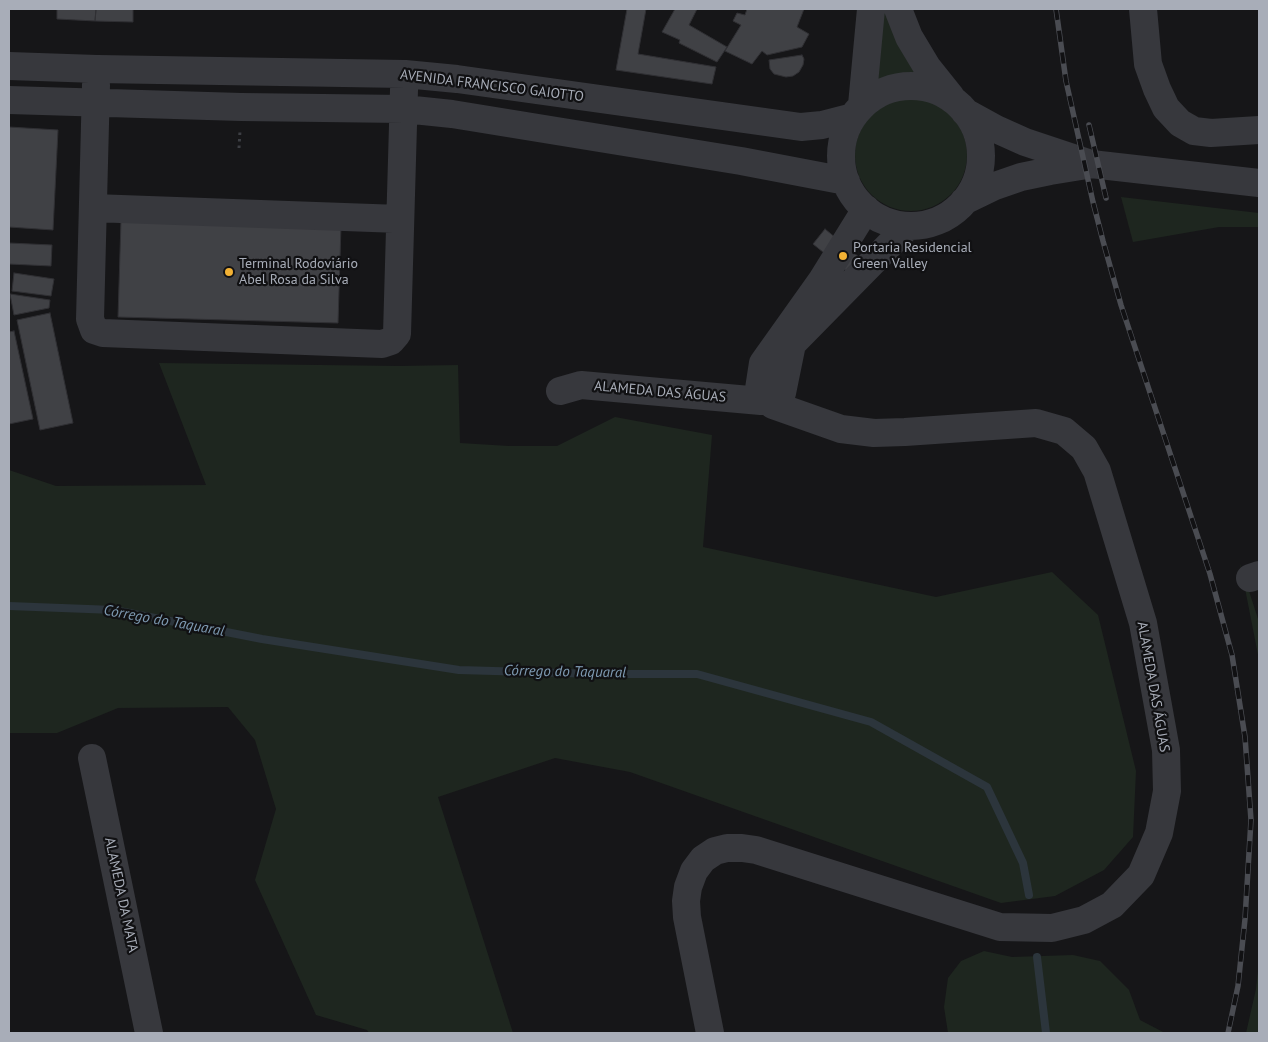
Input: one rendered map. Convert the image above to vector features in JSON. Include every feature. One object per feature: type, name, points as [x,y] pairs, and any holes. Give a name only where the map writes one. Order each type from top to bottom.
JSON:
[{"type":"street","points":[[858,111],[871,9]]},
{"type":"street","points":[[898,9],[909,37],[927,67],[975,128],[980,147],[979,166],[974,185],[964,201]]},
{"type":"street","points":[[1143,9],[1148,64],[1166,108],[1180,123],[1194,131],[1211,134],[1259,130]]},
{"type":"street","name":"AVENIDA FRANCISCO GAIOTTO","points":[[9,66],[405,74],[457,79],[801,127],[822,126],[858,111]]},
{"type":"street","points":[[97,69],[90,320],[94,330],[102,333],[382,344],[391,341],[397,334],[405,74]]},
{"type":"street","points":[[1091,164],[1021,177],[995,186],[964,201],[948,215],[929,224],[908,226],[887,222],[862,206],[852,194],[846,181],[841,148],[845,131],[858,111],[880,93],[898,86],[917,86],[936,90],[996,129],[1025,142],[1091,164],[1259,183]]},
{"type":"street","points":[[9,100],[404,110],[452,114],[712,156],[846,181]]},
{"type":"street","points":[[92,208],[400,218]]},
{"type":"street","points":[[769,397],[763,363],[822,280],[866,209]]},
{"type":"street","points":[[769,397],[792,344],[908,226]]},
{"type":"street","name":"ALAMEDA DAS ÁGUAS","points":[[560,391],[581,385],[769,397],[841,429],[874,433],[1036,422],[1064,431],[1084,448],[1097,471],[1143,624],[1166,750],[1167,791],[1159,833],[1140,875],[1112,905],[1084,920],[1052,928],[1000,927],[756,850],[727,848],[715,851],[704,859],[694,872],[688,887],[686,901],[687,917],[710,1033]]},
{"type":"street","name":"ALAMEDA DA MATA","points":[[92,758],[150,1033]]},
{"type":"shaded area","points":[[882,9],[890,9],[920,72],[875,86]]},
{"type":"shaded area","points":[[911,99],[932,103],[950,116],[963,134],[967,155],[963,176],[950,194],[932,207],[911,211],[890,207],[872,194],[859,176],[855,155],[859,134],[872,116],[890,103]]},
{"type":"shaded area","points":[[1121,197],[1259,213],[1259,227],[1219,227],[1133,242]]},
{"type":"shaded area","points":[[159,363],[458,365],[460,443],[557,446],[615,417],[712,435],[703,547],[936,597],[1052,572],[1098,615],[1136,771],[1133,837],[1104,870],[1055,896],[1001,903],[630,772],[555,758],[438,797],[513,1033],[369,1033],[367,1030],[316,1015],[255,880],[276,809],[255,740],[228,707],[118,708],[57,733],[9,733],[9,470],[56,486],[206,485]]},
{"type":"shaded area","points":[[1240,563],[1259,622],[1259,660]]},
{"type":"shaded area","points":[[984,951],[1012,957],[1073,955],[1100,961],[1129,990],[1140,1020],[1165,1033],[948,1033],[944,1007],[948,978],[961,961]]},
{"type":"shaded area","points":[[1259,962],[1259,1033],[1246,1033],[1256,989]]},
{"type":"building","points":[[57,9],[96,9],[95,21],[57,19]]},
{"type":"building","points":[[96,9],[133,9],[133,22],[95,21]]},
{"type":"building","points":[[627,9],[646,9],[638,54],[716,67],[712,84],[616,70]]},
{"type":"building","points":[[675,9],[697,9],[689,25],[727,47],[717,62],[679,43],[680,40],[662,32]]},
{"type":"building","points":[[747,9],[804,9],[797,27],[809,34],[802,47],[767,55],[762,51],[752,64],[725,51],[741,25],[733,21],[737,13],[745,15]]},
{"type":"building","points":[[802,55],[804,59],[803,65],[799,72],[793,76],[786,77],[774,74],[770,69],[769,60]]},
{"type":"building","points":[[9,127],[58,130],[53,230],[9,227]]},
{"type":"building","name":"Terminal Rodoviário Abel Rosa da Silva","points":[[121,221],[341,226],[338,323],[118,317]]},
{"type":"building","name":"Portaria Residencial Green Valley","points":[[825,229],[866,263],[854,277],[813,244]]},
{"type":"building","points":[[9,243],[52,245],[51,266],[9,264]]},
{"type":"building","points":[[14,273],[54,279],[51,296],[12,291]]},
{"type":"building","points":[[10,294],[50,300],[49,308],[14,315]]},
{"type":"building","points":[[50,313],[73,423],[40,430],[17,320]]},
{"type":"building","points":[[14,331],[33,419],[9,424],[9,332]]},
{"type":"waterway","name":"Córrego do Taquaral","points":[[9,606],[114,610],[262,639],[459,670],[598,674],[697,674],[871,722],[987,787],[1023,863],[1029,895]]},
{"type":"waterway","name":"Córrego do Taquaral","points":[[1037,957],[1046,1033]]},
{"type":"railway","points":[[1056,9],[1066,81],[1103,241],[1121,305],[1210,574],[1232,655],[1245,737],[1251,820],[1245,919],[1238,986],[1228,1033]]},
{"type":"railway","points":[[1089,125],[1106,198]]},
{"type":"place","name":"Portaria Residencial Green Valley","points":[[843,256]]},
{"type":"place","name":"Terminal Rodoviário Abel Rosa da Silva","points":[[229,272]]}]
